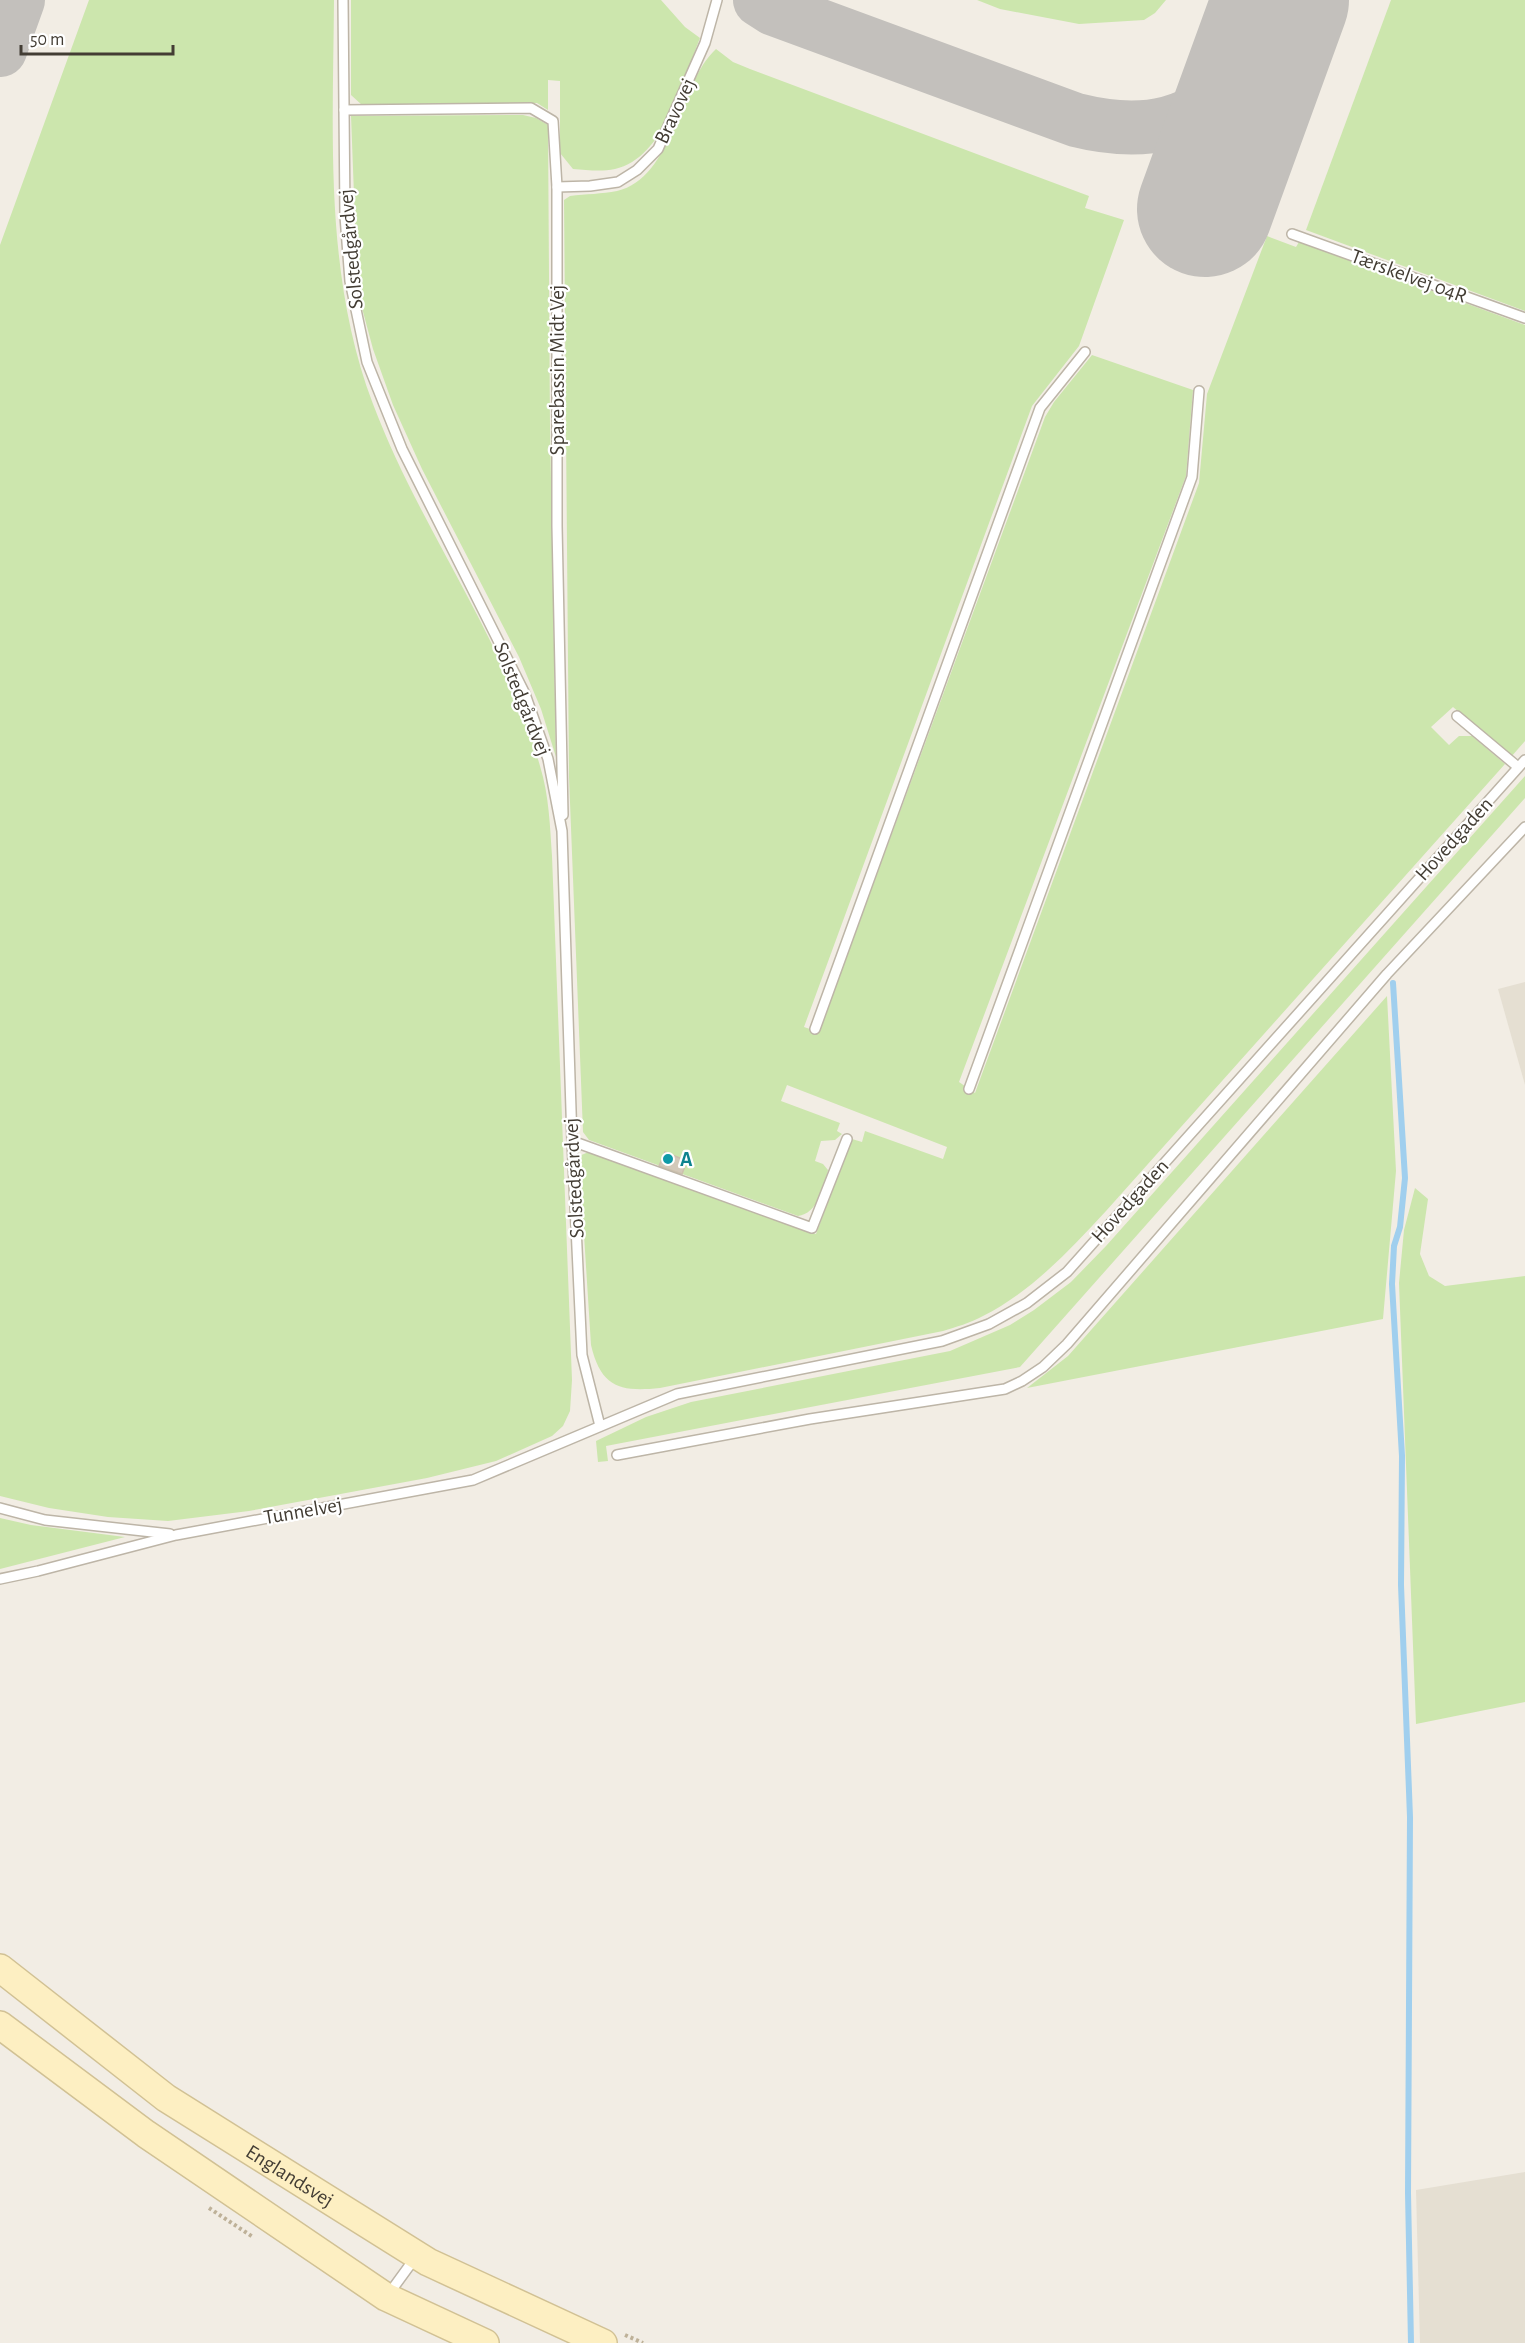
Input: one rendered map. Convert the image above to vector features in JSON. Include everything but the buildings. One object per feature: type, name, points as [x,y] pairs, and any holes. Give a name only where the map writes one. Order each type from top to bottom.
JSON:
[{"type":"main road","name":"Englandsvej","points":[[0,1968],[166,2098],[417,2255],[603,2343]]},
{"type":"main road","points":[[0,2025],[146,2134],[386,2297],[485,2343]]},
{"type":"lane","name":"Solstedgårdvej","points":[[343,0],[345,216],[350,281],[367,362],[402,449],[525,694],[548,759],[562,831],[572,1141],[582,1354],[600,1426]]},
{"type":"lane","name":"Bravovej","points":[[557,187],[618,182],[638,170],[658,149],[705,43],[717,0]]},
{"type":"lane","name":"Sparebassin Midt Vej","points":[[344,110],[531,108],[553,121],[557,187],[557,526],[562,831]]},
{"type":"lane","name":"Tærskelvej 04R","points":[[1293,234],[1525,318]]},
{"type":"lane","points":[[815,1029],[1040,408],[1085,352]]},
{"type":"lane","points":[[969,1089],[1192,477],[1199,391]]},
{"type":"lane","points":[[1457,716],[1522,764]]},
{"type":"lane","name":"Hovedgaden","points":[[600,1426],[676,1395],[942,1341],[989,1324],[1028,1303],[1067,1272],[1522,764]]},
{"type":"lane","points":[[618,1455],[810,1419],[1005,1389],[1043,1367],[1067,1344],[1161,1237],[1387,974],[1525,827]]},
{"type":"lane","points":[[572,1141],[812,1228],[847,1139]]},
{"type":"lane","name":"Tunnelvej","points":[[0,1579],[176,1535],[473,1480],[600,1426]]},
{"type":"lane","points":[[0,1508],[45,1520],[176,1535]]},
{"type":"lane","points":[[386,2297],[417,2255]]},
{"type":"shaded area","points":[[1525,982],[1525,1085],[1498,989]]},
{"type":"shaded area","points":[[1525,2172],[1525,2343],[1420,2343],[1416,2190]]},
{"type":"green space","points":[[89,0],[334,0],[335,204],[346,305],[357,355],[373,404],[392,450],[484,628],[524,719],[545,788],[552,856],[572,1380],[570,1411],[563,1426],[552,1436],[496,1461],[427,1478],[249,1511],[168,1521],[108,1517],[49,1508],[0,1496],[0,245]]},
{"type":"green space","points":[[351,0],[661,0],[685,27],[700,38],[670,115],[647,150],[632,162],[615,169],[599,171],[573,169],[560,153],[560,81],[548,80],[548,110],[537,103],[362,105],[351,95]]},
{"type":"green space","points":[[977,0],[1166,0],[1155,13],[1144,20],[1079,24],[1000,9]]},
{"type":"green space","points":[[1391,0],[1525,0],[1525,311],[1306,230]]},
{"type":"green space","points":[[716,49],[733,62],[750,69],[1089,196],[1085,208],[1124,220],[1079,346],[1032,406],[804,1027],[819,1032],[1045,417],[1054,402],[1092,355],[1193,390],[1186,476],[959,1082],[975,1093],[1199,483],[1207,394],[1267,236],[1296,247],[1299,242],[1525,325],[1525,741],[1511,757],[1453,707],[1431,727],[1449,745],[1459,736],[1472,736],[1505,764],[1106,1211],[1064,1255],[1018,1295],[978,1318],[943,1331],[660,1388],[634,1389],[615,1384],[607,1379],[595,1359],[591,1345],[579,1156],[591,1151],[816,1234],[852,1139],[862,1142],[865,1131],[943,1159],[947,1147],[787,1085],[781,1101],[840,1123],[837,1131],[842,1134],[835,1140],[821,1141],[815,1161],[823,1164],[828,1170],[825,1184],[815,1205],[805,1214],[798,1216],[589,1140],[583,1132],[569,777],[564,200],[570,196],[617,191],[636,183],[651,168],[663,150],[693,84],[703,65]]},
{"type":"green space","points":[[523,115],[536,118],[548,125],[550,426],[556,757],[541,709],[519,657],[422,469],[393,405],[373,349],[362,308],[357,274],[351,116]]},
{"type":"green space","points":[[1525,776],[1525,798],[1020,1367],[606,1446],[608,1461],[598,1462],[596,1441],[646,1417],[691,1402],[950,1351],[1010,1325],[1034,1310],[1071,1282],[1106,1246]]},
{"type":"green space","points":[[1387,996],[1396,1171],[1383,1319],[1027,1388],[1068,1356]]},
{"type":"green space","points":[[1415,1188],[1428,1199],[1420,1254],[1429,1276],[1445,1286],[1525,1276],[1525,1702],[1416,1724],[1399,1283],[1404,1230]]},
{"type":"green space","points":[[0,1518],[31,1525],[125,1537],[0,1569]]},
{"type":"waterway","points":[[1393,983],[1405,1178],[1400,1227],[1394,1246],[1392,1284],[1402,1456],[1401,1585],[1410,1817],[1408,2193],[1411,2343]]},
{"type":"taxiway","points":[[0,50],[18,0]]},
{"type":"taxiway","points":[[760,0],[774,9],[1076,120],[1124,127],[1147,127],[1168,123],[1208,106],[1245,73],[1266,42]]},
{"type":"runway","points":[[1205,209],[1281,0]]},
{"type":"place","name":"A","points":[[668,1159]]}]
